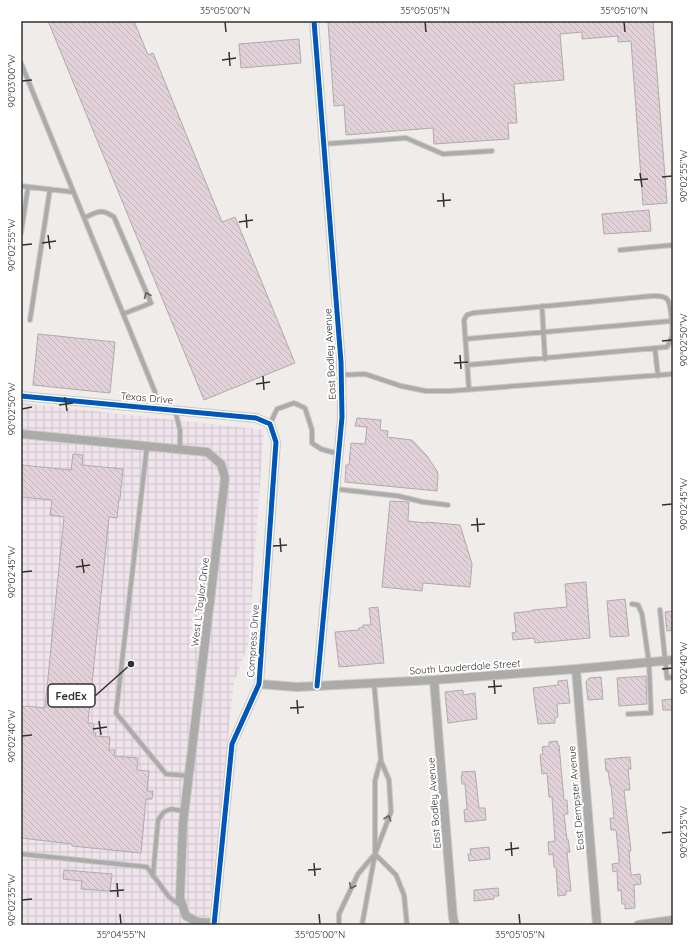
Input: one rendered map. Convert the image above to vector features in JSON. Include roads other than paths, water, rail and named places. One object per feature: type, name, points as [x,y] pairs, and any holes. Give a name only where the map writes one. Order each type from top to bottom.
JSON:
[{"type":"street","name":"East Bodley Avenue","points":[[314,21],[341,375],[342,417],[317,686]]},
{"type":"street","name":"Texas Drive","points":[[21,396],[256,418],[270,424]]},
{"type":"street","name":"Compress Drive","points":[[214,924],[232,744],[259,684],[276,442],[270,424]]},
{"type":"street","name":"West L Taylor Drive","points":[[21,434],[207,452],[221,464],[225,478],[185,811],[180,898],[183,908]]},
{"type":"street","name":"South Lauderdale Street","points":[[259,684],[297,687],[434,680],[649,663],[669,660]]},
{"type":"street","name":"East Dempster Avenue","points":[[576,669],[597,925]]},
{"type":"street","name":"East Bodley Avenue","points":[[434,680],[453,918],[455,925]]},
{"type":"street","points":[[183,908],[186,916],[198,922],[214,924]]},
{"type":"street","points":[[638,925],[673,920]]},
{"type":"lane","points":[[21,63],[155,392],[157,408]]},
{"type":"lane","points":[[324,144],[406,138],[443,154],[492,151]]},
{"type":"lane","points":[[21,186],[73,192]]},
{"type":"lane","points":[[21,233],[28,187]]},
{"type":"lane","points":[[30,320],[50,189]]},
{"type":"lane","points":[[84,218],[100,211],[114,217],[151,303],[123,314]]},
{"type":"lane","points":[[620,250],[673,245]]},
{"type":"lane","points":[[467,365],[667,347],[672,336],[670,305],[667,299],[662,296],[542,306],[473,313],[467,315],[464,320],[465,339],[467,365],[469,390]]},
{"type":"lane","points":[[542,306],[545,358]]},
{"type":"lane","points":[[465,339],[671,322]]},
{"type":"lane","points":[[655,349],[658,376]]},
{"type":"lane","points":[[341,375],[365,374],[401,386],[426,391],[469,390],[673,374]]},
{"type":"lane","points":[[270,424],[277,410],[294,403],[305,408],[312,430],[312,443],[321,450],[339,454]]},
{"type":"lane","points":[[175,410],[180,430],[180,449]]},
{"type":"lane","points":[[147,446],[116,713],[166,774],[189,776]]},
{"type":"lane","points":[[336,489],[398,496],[423,502],[448,504]]},
{"type":"lane","points":[[628,714],[651,713],[649,663],[642,614],[638,605],[632,604]]},
{"type":"lane","points":[[660,610],[669,660],[667,678],[673,677]]},
{"type":"lane","points":[[339,925],[340,914],[358,874],[375,854],[391,812],[389,780],[381,761],[374,683]]},
{"type":"lane","points":[[362,925],[375,854],[375,781],[381,761]]},
{"type":"lane","points":[[153,876],[158,820],[164,812],[171,808],[185,811]]},
{"type":"lane","points":[[21,854],[146,867],[169,897],[183,908]]},
{"type":"lane","points":[[375,854],[396,875],[404,895],[407,925]]},
{"type":"place","name":"FedEx","points":[[131,664]]}]
